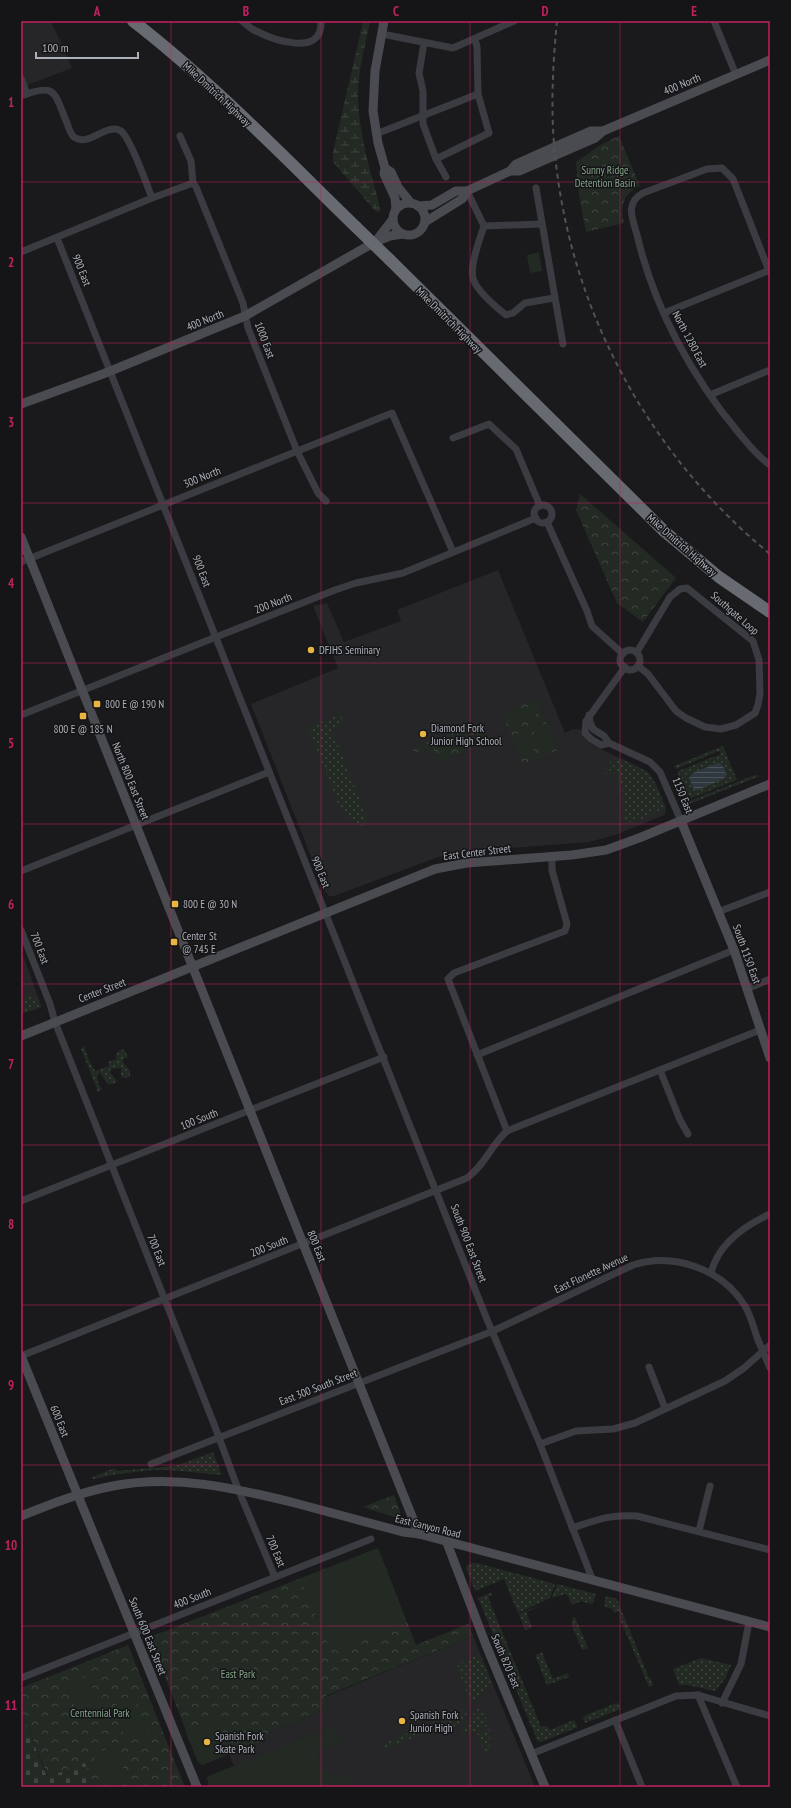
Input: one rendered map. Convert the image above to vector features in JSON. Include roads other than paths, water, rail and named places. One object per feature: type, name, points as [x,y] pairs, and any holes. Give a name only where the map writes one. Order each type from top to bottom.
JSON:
[{"type":"highway","name":"Mike Dmitrich Highway","points":[[133,21],[208,85],[356,227],[659,526],[719,577],[770,612]]},
{"type":"main road","points":[[375,242],[393,219],[396,210],[395,198],[385,178],[385,168],[376,134],[373,111],[373,94],[378,52],[384,21]]},
{"type":"main road","name":"400 North","points":[[467,191],[510,171],[519,171],[595,138],[602,131],[770,60]]},
{"type":"main road","points":[[385,168],[391,172],[398,187],[423,214],[425,222]]},
{"type":"main road","points":[[396,210],[402,204],[432,205],[456,191],[467,191]]},
{"type":"main road","points":[[375,242],[390,236],[412,234],[418,231],[425,222],[462,199],[467,191]]},
{"type":"main road","points":[[393,219],[395,226],[402,234]]},
{"type":"main road","name":"400 North","points":[[35,400],[245,316],[375,242]]},
{"type":"main road","points":[[21,404],[35,400]]},
{"type":"main road","points":[[21,410],[35,400]]},
{"type":"main road","name":"North 800 East Street","points":[[21,537],[25,560],[82,691],[193,968]]},
{"type":"main road","name":"East Center Street","points":[[193,968],[326,912],[435,869],[472,862],[588,854],[606,850],[770,784]]},
{"type":"main road","name":"1150 East","points":[[680,820],[706,882]]},
{"type":"main road","name":"South 1150 East","points":[[706,882],[734,950],[770,1058]]},
{"type":"main road","name":"Center Street","points":[[21,1036],[193,968]]},
{"type":"main road","name":"800 East","points":[[193,968],[419,1534]]},
{"type":"main road","name":"600 East","points":[[21,1356],[77,1494]]},
{"type":"main road","name":"East Canyon Road","points":[[21,1516],[77,1494],[114,1485],[158,1480],[200,1482],[238,1489],[403,1532],[419,1534],[447,1543],[770,1628]]},
{"type":"main road","name":"South 600 East Street","points":[[77,1494],[197,1787]]},
{"type":"main road","name":"South 820 East","points":[[447,1543],[475,1618],[545,1787]]},
{"type":"street","points":[[242,21],[253,30],[293,43],[308,43],[314,40],[319,34],[321,27],[320,21]]},
{"type":"street","points":[[382,34],[453,48],[514,21]]},
{"type":"street","points":[[714,21],[736,75]]},
{"type":"street","points":[[436,159],[488,133],[478,94],[477,47],[474,39]]},
{"type":"street","points":[[424,43],[419,73],[423,91],[423,124],[436,159],[446,177]]},
{"type":"street","points":[[21,78],[24,95],[41,89],[50,91],[56,98],[71,132],[76,138],[90,138],[113,129],[121,131],[129,142],[152,198]]},
{"type":"street","points":[[376,134],[423,117],[478,94]]},
{"type":"street","points":[[21,252],[192,183],[191,161],[180,136]]},
{"type":"street","name":"North 1280 East","points":[[770,270],[733,179],[722,168],[706,169],[643,193],[632,202],[632,213],[642,254],[674,336],[710,394],[732,425],[761,458],[770,465]]},
{"type":"street","name":"1000 East","points":[[192,183],[196,187],[243,303],[245,316],[297,451],[318,492],[326,501]]},
{"type":"street","points":[[536,188],[563,344]]},
{"type":"street","points":[[467,191],[484,226],[472,269],[474,281],[488,298],[506,315],[513,313],[525,303],[554,298]]},
{"type":"street","points":[[484,226],[542,224]]},
{"type":"street","name":"900 East","points":[[57,238],[326,912]]},
{"type":"street","points":[[664,313],[770,270]]},
{"type":"street","points":[[710,394],[770,370]]},
{"type":"street","name":"300 North","points":[[25,560],[392,413],[453,552]]},
{"type":"street","points":[[453,438],[489,424],[516,449],[540,506]]},
{"type":"street","points":[[540,506],[546,506],[552,512],[551,518],[547,522],[542,523],[536,518],[536,510],[540,506]]},
{"type":"street","name":"200 North","points":[[21,715],[335,590],[356,583],[403,573],[536,518]]},
{"type":"street","points":[[547,522],[587,611],[592,626],[622,654]]},
{"type":"street","name":"Southgate Loop","points":[[637,652],[670,597],[680,589],[687,588],[753,641],[759,660],[760,694],[758,705],[754,713],[736,725],[721,729],[705,727],[686,718],[676,711],[648,674],[638,666]]},
{"type":"street","points":[[631,650],[637,652],[640,658],[638,666],[631,669],[625,668],[620,659],[622,654],[631,650]]},
{"type":"street","name":"1150 East","points":[[625,668],[589,715],[590,722],[593,729],[604,736],[609,743],[650,762],[655,766],[664,779],[680,820]]},
{"type":"street","points":[[21,871],[269,772]]},
{"type":"street","points":[[552,857],[552,870],[567,924],[567,929],[558,935],[454,973],[448,979],[507,1131],[760,1030]]},
{"type":"street","points":[[718,912],[770,892]]},
{"type":"street","name":"South 900 East Street","points":[[326,912],[540,1444],[593,1581]]},
{"type":"street","name":"700 East","points":[[21,930],[50,1004],[55,1022],[219,1436],[238,1489],[275,1577]]},
{"type":"street","points":[[477,1054],[734,950]]},
{"type":"street","points":[[747,989],[770,979]]},
{"type":"street","name":"100 South","points":[[21,1201],[384,1057]]},
{"type":"street","points":[[660,1070],[680,1120],[688,1134]]},
{"type":"street","name":"200 South","points":[[21,1356],[467,1178],[484,1162],[498,1140],[507,1131]]},
{"type":"street","points":[[711,1273],[717,1255],[724,1245],[753,1223],[770,1214]]},
{"type":"street","name":"East Flonette Avenue","points":[[493,1330],[643,1262],[661,1260],[687,1263],[711,1273],[732,1289],[745,1305],[770,1368]]},
{"type":"street","name":"East 300 South Street","points":[[151,1464],[219,1436],[493,1330]]},
{"type":"street","points":[[540,1444],[576,1431],[620,1428],[635,1423],[724,1381],[744,1368],[770,1345]]},
{"type":"street","points":[[649,1367],[665,1408]]},
{"type":"street","points":[[699,1531],[710,1486]]},
{"type":"street","points":[[572,1528],[596,1518],[623,1515],[644,1517],[770,1550]]},
{"type":"street","name":"400 South","points":[[21,1678],[371,1538]]},
{"type":"street","points":[[722,1703],[741,1664],[749,1622]]},
{"type":"street","points":[[531,1754],[676,1696],[688,1694],[698,1695],[770,1716]]},
{"type":"street","points":[[698,1695],[737,1787]]},
{"type":"street","points":[[615,1720],[642,1787]]},
{"type":"railway","points":[[557,21],[552,96],[553,134],[557,172],[567,227],[582,281],[602,333],[627,383],[657,431],[690,475],[728,516],[770,554]]},
{"type":"place","name":"DFJHS Seminary","points":[[311,650]]},
{"type":"place","name":"800 E @ 190 N","points":[[97,704]]},
{"type":"place","name":"800 E @ 185 N","points":[[83,716]]},
{"type":"place","name":"Diamond Fork Junior High School","points":[[423,734]]},
{"type":"place","name":"800 E @ 30 N","points":[[175,904]]},
{"type":"place","name":"Center St @ 745 E","points":[[174,942]]},
{"type":"place","name":"Spanish Fork Junior High","points":[[402,1721]]},
{"type":"place","name":"Spanish Fork Skate Park","points":[[207,1742]]},
{"type":"park label","name":"Sunny Ridge Detention Basin","points":[[605,176]]},
{"type":"park label","name":"East Park","points":[[238,1674]]},
{"type":"park label","name":"Centennial Park","points":[[100,1713]]}]
